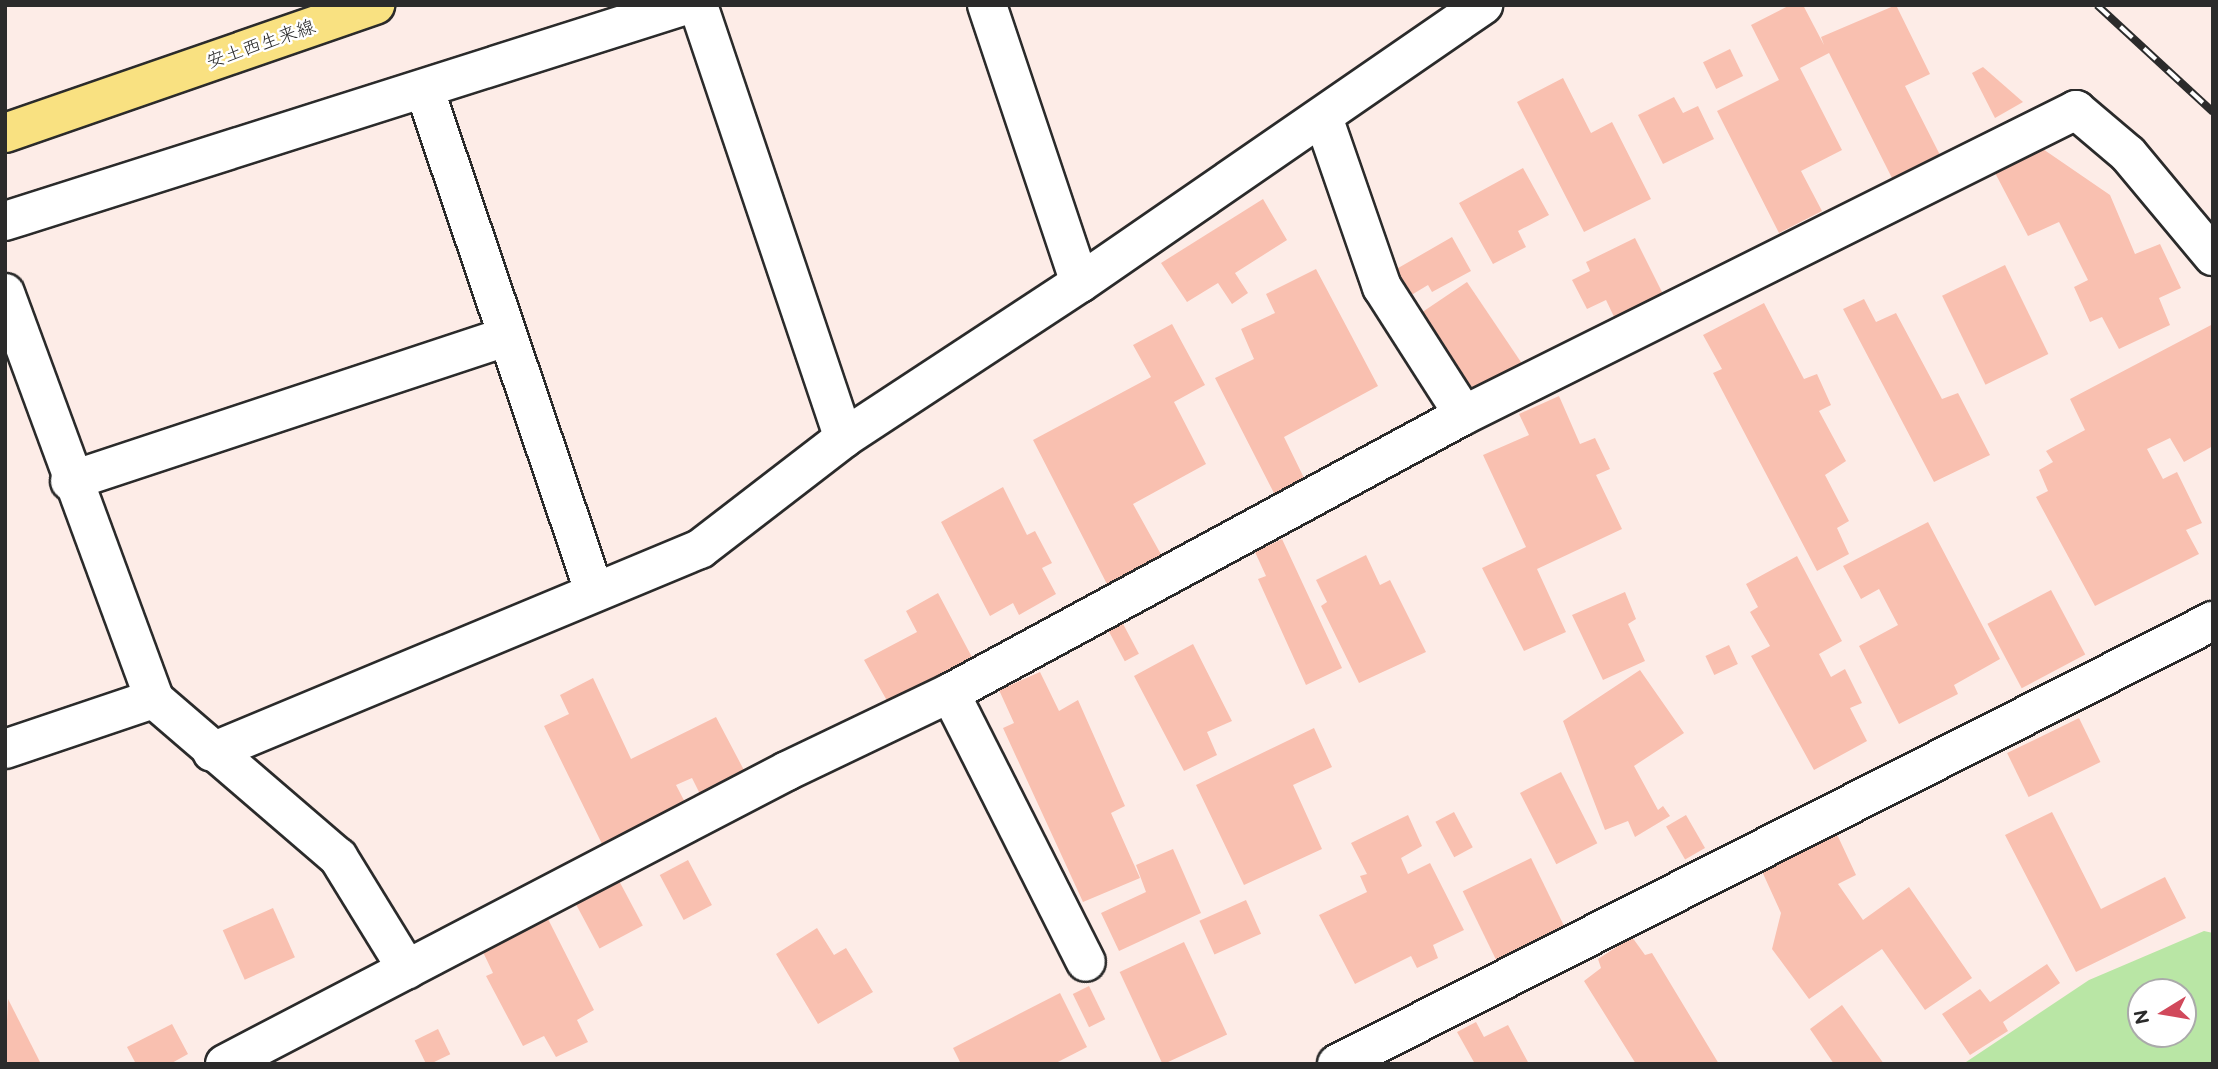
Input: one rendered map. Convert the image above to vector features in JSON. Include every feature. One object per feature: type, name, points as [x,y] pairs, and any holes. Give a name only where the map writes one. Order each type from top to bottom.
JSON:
[{"type":"main road","name":"安土西生来線","points":[[5,133],[375,5]]},
{"type":"street","points":[[5,221],[425,91],[686,5]]},
{"type":"street","points":[[698,5],[844,438]]},
{"type":"street","points":[[987,5],[1080,283]]},
{"type":"street","points":[[212,752],[700,549],[844,438],[1080,283],[1483,5]]},
{"type":"street","points":[[425,91],[594,591]]},
{"type":"street","points":[[225,1064],[787,771],[950,693],[1464,415],[2076,110],[2128,154],[2213,256]]},
{"type":"street","points":[[1323,117],[1382,287],[1464,415]]},
{"type":"street","points":[[5,293],[12,337],[154,699],[212,752],[338,857],[407,969]]},
{"type":"street","points":[[70,481],[506,337]]},
{"type":"street","points":[[1337,1064],[2213,621]]},
{"type":"street","points":[[950,693],[1086,962]]},
{"type":"street","points":[[5,749],[154,699]]},
{"type":"green space","points":[[2204,931],[2213,933],[2213,1064],[1963,1064],[2089,980]]},
{"type":"building","points":[[1790,5],[1803,5],[1824,45],[1821,37],[1896,5],[1930,74],[1905,86],[1940,155],[1893,180],[1829,53],[1800,68],[1842,150],[1801,171],[1822,211],[1779,233],[1717,111],[1779,80],[1751,25]]},
{"type":"building","points":[[1730,49],[1743,76],[1716,89],[1703,62]]},
{"type":"building","points":[[1983,67],[2023,102],[1995,118],[1972,73]]},
{"type":"building","points":[[1563,78],[1591,133],[1612,122],[1651,199],[1584,232],[1517,102]]},
{"type":"building","points":[[1674,97],[1683,113],[1698,106],[1714,139],[1663,164],[1638,115]]},
{"type":"building","points":[[2040,147],[2110,195],[2135,254],[2160,244],[2181,288],[2159,298],[2170,325],[2119,349],[2102,317],[2090,322],[2074,287],[2088,280],[2059,222],[2028,236],[1993,169]]},
{"type":"building","points":[[1523,168],[1549,215],[1518,231],[1526,247],[1493,264],[1459,203]]},
{"type":"building","points":[[1263,199],[1287,240],[1235,273],[1248,293],[1232,304],[1218,283],[1187,302],[1161,263]]},
{"type":"building","points":[[1452,237],[1471,271],[1432,292],[1428,285],[1408,297],[1393,271]]},
{"type":"building","points":[[1635,238],[1666,300],[1618,325],[1606,300],[1587,309],[1572,280],[1590,271],[1586,262]]},
{"type":"building","points":[[2005,265],[2048,354],[1985,385],[1942,296]]},
{"type":"building","points":[[1316,269],[1378,386],[1284,437],[1305,480],[1275,495],[1215,378],[1254,359],[1241,329],[1275,313],[1266,294]]},
{"type":"building","points":[[1467,282],[1521,362],[1471,396],[1417,316]]},
{"type":"building","points":[[1864,299],[1876,322],[1896,313],[1942,399],[1958,393],[1990,455],[1934,482],[1843,309]]},
{"type":"building","points":[[1764,303],[1804,379],[1817,374],[1831,405],[1819,411],[1846,461],[1825,475],[1849,521],[1837,528],[1849,554],[1817,571],[1713,373],[1722,369],[1703,335]]},
{"type":"building","points":[[1172,324],[1205,385],[1174,402],[1206,464],[1133,504],[1163,558],[1109,588],[1033,440],[1151,377],[1133,345]]},
{"type":"building","points":[[2213,324],[2213,446],[2184,462],[2170,438],[2147,449],[2163,479],[2177,472],[2202,523],[2186,530],[2199,554],[2095,606],[2036,497],[2048,491],[2039,470],[2053,462],[2046,451],[2085,430],[2070,399]]},
{"type":"building","points":[[1559,396],[1580,444],[1595,438],[1610,469],[1596,475],[1622,529],[1537,569],[1566,632],[1524,651],[1482,568],[1526,547],[1483,455],[1529,435],[1519,414]]},
{"type":"building","points":[[1003,487],[1027,535],[1035,531],[1052,563],[1042,568],[1056,594],[1019,615],[1013,603],[990,616],[941,522]]},
{"type":"building","points":[[1928,522],[2000,659],[1954,685],[1958,694],[1899,724],[1859,646],[1898,625],[1879,589],[1861,599],[1843,566]]},
{"type":"building","points":[[1282,539],[1342,668],[1306,685],[1258,579],[1266,576],[1255,552]]},
{"type":"building","points":[[1366,555],[1380,585],[1390,580],[1426,652],[1359,683],[1321,606],[1327,602],[1316,580]]},
{"type":"building","points":[[1797,556],[1842,641],[1819,654],[1831,677],[1845,669],[1862,703],[1850,708],[1867,741],[1814,770],[1751,656],[1770,646],[1750,612],[1758,607],[1746,584]]},
{"type":"building","points":[[2051,590],[2085,654],[2022,688],[1987,624]]},
{"type":"building","points":[[1625,592],[1636,619],[1628,624],[1645,661],[1603,680],[1572,615]]},
{"type":"building","points":[[938,593],[974,661],[890,706],[864,660],[917,632],[906,611]]},
{"type":"building","points":[[1122,622],[1139,654],[1125,661],[1108,630]]},
{"type":"building","points":[[1193,644],[1232,721],[1207,732],[1217,755],[1184,771],[1134,676]]},
{"type":"building","points":[[1729,645],[1738,664],[1714,675],[1705,656]]},
{"type":"building","points":[[1640,670],[1684,733],[1634,766],[1658,810],[1663,806],[1670,816],[1635,837],[1628,821],[1605,830],[1563,721]]},
{"type":"building","points":[[1040,672],[1059,711],[1078,700],[1125,806],[1111,813],[1140,878],[1083,902],[1003,728],[1014,723],[999,690]]},
{"type":"building","points":[[593,678],[631,759],[716,717],[746,774],[701,796],[692,778],[676,785],[689,810],[606,852],[544,726],[569,714],[560,695]]},
{"type":"building","points":[[2079,718],[2100,762],[2029,797],[2007,753]]},
{"type":"building","points":[[1314,728],[1332,767],[1293,785],[1322,849],[1244,885],[1196,785]]},
{"type":"building","points":[[1561,772],[1597,843],[1556,864],[1520,793]]},
{"type":"building","points":[[1454,812],[1473,847],[1454,857],[1435,822]]},
{"type":"building","points":[[2052,812],[2101,909],[2165,877],[2186,918],[2076,972],[2005,835]]},
{"type":"building","points":[[1408,815],[1422,846],[1401,858],[1408,874],[1430,863],[1464,930],[1433,945],[1438,958],[1417,968],[1411,956],[1355,984],[1319,915],[1367,892],[1360,876],[1367,874],[1351,843]]},
{"type":"building","points":[[1686,815],[1705,848],[1685,859],[1666,826]]},
{"type":"building","points":[[1834,828],[1856,875],[1838,884],[1863,920],[1909,887],[1972,978],[1925,1010],[1882,949],[1809,999],[1772,949],[1781,913],[1760,867]]},
{"type":"building","points":[[1173,849],[1201,913],[1119,951],[1101,913],[1146,892],[1136,865]]},
{"type":"building","points":[[1531,858],[1566,930],[1498,963],[1463,891]]},
{"type":"building","points":[[688,860],[712,905],[684,920],[660,875]]},
{"type":"building","points":[[617,877],[643,926],[600,949],[574,900]]},
{"type":"building","points":[[1246,900],[1261,934],[1214,955],[1199,921]]},
{"type":"building","points":[[273,908],[295,957],[245,980],[223,930]]},
{"type":"building","points":[[547,917],[594,1010],[577,1020],[588,1042],[556,1057],[544,1036],[523,1046],[486,976],[493,973],[482,950]]},
{"type":"building","points":[[817,928],[834,955],[846,948],[873,992],[818,1024],[776,954]]},
{"type":"building","points":[[1632,937],[1645,955],[1652,953],[1719,1064],[1636,1064],[1584,981],[1601,968],[1598,959]]},
{"type":"building","points":[[1184,942],[1227,1034],[1163,1064],[1120,972]]},
{"type":"building","points":[[2047,964],[2060,983],[2003,1022],[2008,1031],[1970,1055],[1942,1014],[1980,989],[1990,1002]]},
{"type":"building","points":[[1089,986],[1105,1019],[1089,1027],[1073,994]]},
{"type":"building","points":[[1060,993],[1087,1047],[1054,1064],[961,1064],[953,1048]]},
{"type":"building","points":[[8,999],[41,1064],[5,1064]]},
{"type":"building","points":[[1842,1005],[1884,1064],[1834,1064],[1810,1029]]},
{"type":"building","points":[[1476,1022],[1484,1037],[1508,1025],[1529,1064],[1475,1064],[1457,1032]]},
{"type":"building","points":[[172,1024],[188,1054],[170,1064],[136,1064],[127,1047]]},
{"type":"building","points":[[438,1029],[450,1054],[426,1064],[415,1040]]},
{"type":"railway","points":[[2097,5],[2213,112]]}]
